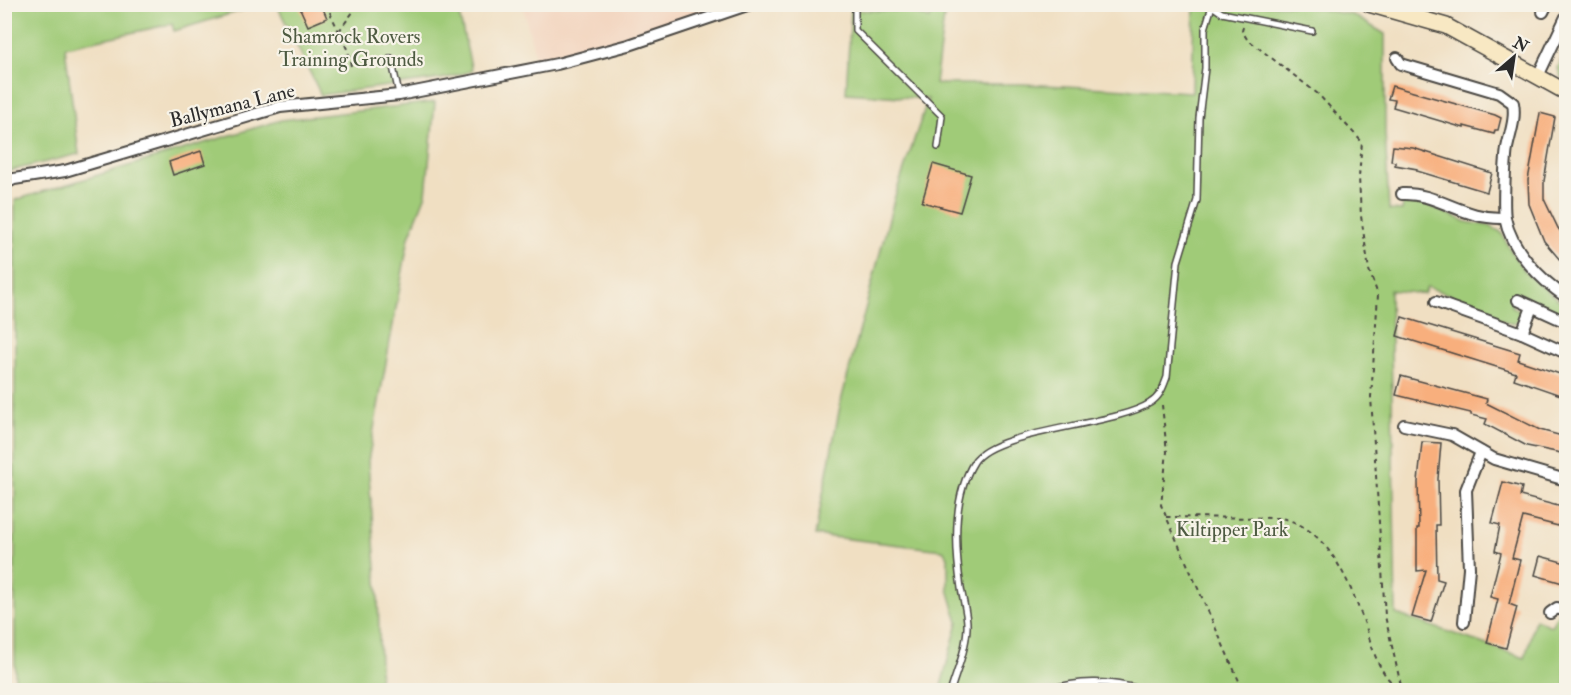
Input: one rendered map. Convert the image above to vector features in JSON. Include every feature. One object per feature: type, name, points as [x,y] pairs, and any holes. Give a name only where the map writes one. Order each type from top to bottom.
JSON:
[{"type":"street","name":"Ballymana Lane","points":[[4,184],[14,179],[65,171],[280,107],[399,95],[598,54],[750,4]]},
{"type":"street","points":[[1369,4],[1446,26],[1566,92]]},
{"type":"street","points":[[1538,76],[1566,17]]},
{"type":"street","points":[[1397,58],[1401,64],[1499,93],[1513,103],[1513,127],[1507,150],[1505,218],[1515,243],[1531,265],[1552,288],[1566,297]]},
{"type":"street","points":[[1402,194],[1414,194],[1484,219],[1505,218]]},
{"type":"street","points":[[1518,300],[1566,322]]},
{"type":"street","points":[[1436,302],[1522,333],[1566,353]]},
{"type":"street","points":[[1522,333],[1532,307]]},
{"type":"street","points":[[1404,425],[1452,435],[1494,459],[1566,480]]},
{"type":"street","points":[[1464,622],[1469,568],[1466,490],[1481,452]]},
{"type":"street","points":[[1550,613],[1557,608],[1566,611]]},
{"type":"lane","points":[[855,4],[855,30],[942,116],[938,147]]},
{"type":"lane","points":[[951,690],[968,627],[961,585],[957,527],[960,502],[973,463],[978,456],[1004,444],[1138,409],[1160,394],[1167,377],[1178,262],[1197,200],[1199,118],[1205,68],[1205,29],[1210,7],[1245,18],[1312,31]]},
{"type":"lane","points":[[392,58],[399,95]]},
{"type":"lane","points":[[1048,690],[1077,682],[1101,681],[1144,690]]},
{"type":"path","points":[[326,4],[348,51],[351,66]]},
{"type":"path","points":[[339,31],[356,8]]},
{"type":"path","points":[[1245,18],[1242,31],[1247,39],[1318,94],[1362,142],[1359,177],[1361,216],[1369,270],[1378,296],[1371,397],[1385,616],[1401,690]]},
{"type":"path","points":[[1160,394],[1167,452],[1161,505],[1243,690]]},
{"type":"path","points":[[1166,517],[1281,518],[1298,522],[1318,538],[1331,553],[1353,595],[1384,673],[1401,690]]},
{"type":"shaded area","points":[[457,5],[716,5],[673,25],[537,63],[523,7],[458,14]]},
{"type":"green space","points":[[5,4],[260,5],[174,31],[172,24],[65,47],[79,154],[5,172]]},
{"type":"green space","name":"Shamrock Rovers Training Grounds","points":[[277,5],[457,5],[472,71],[447,78],[321,95]]},
{"type":"green space","name":"Kiltipper Park","points":[[1194,5],[1296,5],[1353,15],[1385,34],[1385,132],[1389,210],[1402,211],[1404,199],[1416,200],[1467,222],[1490,226],[1501,232],[1527,274],[1566,306],[1566,312],[1562,315],[1518,293],[1511,306],[1520,310],[1521,318],[1513,324],[1459,305],[1453,301],[1451,295],[1427,287],[1424,294],[1390,290],[1396,614],[1525,658],[1535,619],[1551,626],[1559,612],[1566,614],[1566,690],[940,690],[958,622],[948,589],[948,557],[943,550],[815,535],[841,401],[895,196],[928,99],[846,93],[851,10],[907,11],[930,19],[934,10],[945,10],[935,84],[1021,84],[1192,92]]},
{"type":"green space","points":[[1566,48],[1566,80],[1561,77],[1558,68]]},
{"type":"green space","points":[[435,102],[426,194],[409,237],[368,461],[378,595],[380,670],[378,690],[15,690],[15,200],[281,120]]},
{"type":"building","points":[[298,4],[321,4],[327,18],[308,26]]},
{"type":"building","points":[[1392,86],[1495,115],[1501,118],[1498,130],[1495,130],[1494,134],[1464,126],[1464,128],[1393,107],[1395,100],[1388,99]]},
{"type":"building","points":[[1540,113],[1555,117],[1544,181],[1544,199],[1566,239],[1566,267],[1544,241],[1529,204],[1528,180]]},
{"type":"building","points":[[1393,146],[1413,148],[1492,173],[1487,192],[1417,171],[1417,169],[1395,165],[1395,162],[1391,161]]},
{"type":"building","points":[[201,151],[205,164],[173,175],[169,162]]},
{"type":"building","points":[[933,164],[971,175],[960,212],[922,202]]},
{"type":"building","points":[[1402,317],[1520,353],[1518,360],[1566,376],[1566,397],[1514,379],[1516,373],[1397,336]]},
{"type":"building","points":[[1401,376],[1487,399],[1486,403],[1540,430],[1566,437],[1566,454],[1527,446],[1485,424],[1487,419],[1471,415],[1471,413],[1396,395]]},
{"type":"building","points":[[1422,442],[1441,443],[1438,479],[1439,525],[1436,525],[1437,579],[1444,581],[1431,622],[1412,617],[1426,570],[1417,571],[1418,482]]},
{"type":"building","points":[[1503,482],[1522,487],[1520,496],[1566,508],[1566,528],[1523,517],[1512,558],[1520,560],[1509,604],[1517,607],[1506,648],[1487,643],[1498,599],[1490,597],[1501,553],[1495,551],[1500,525],[1492,523]]},
{"type":"building","points":[[1540,556],[1566,563],[1566,584],[1535,575]]}]
